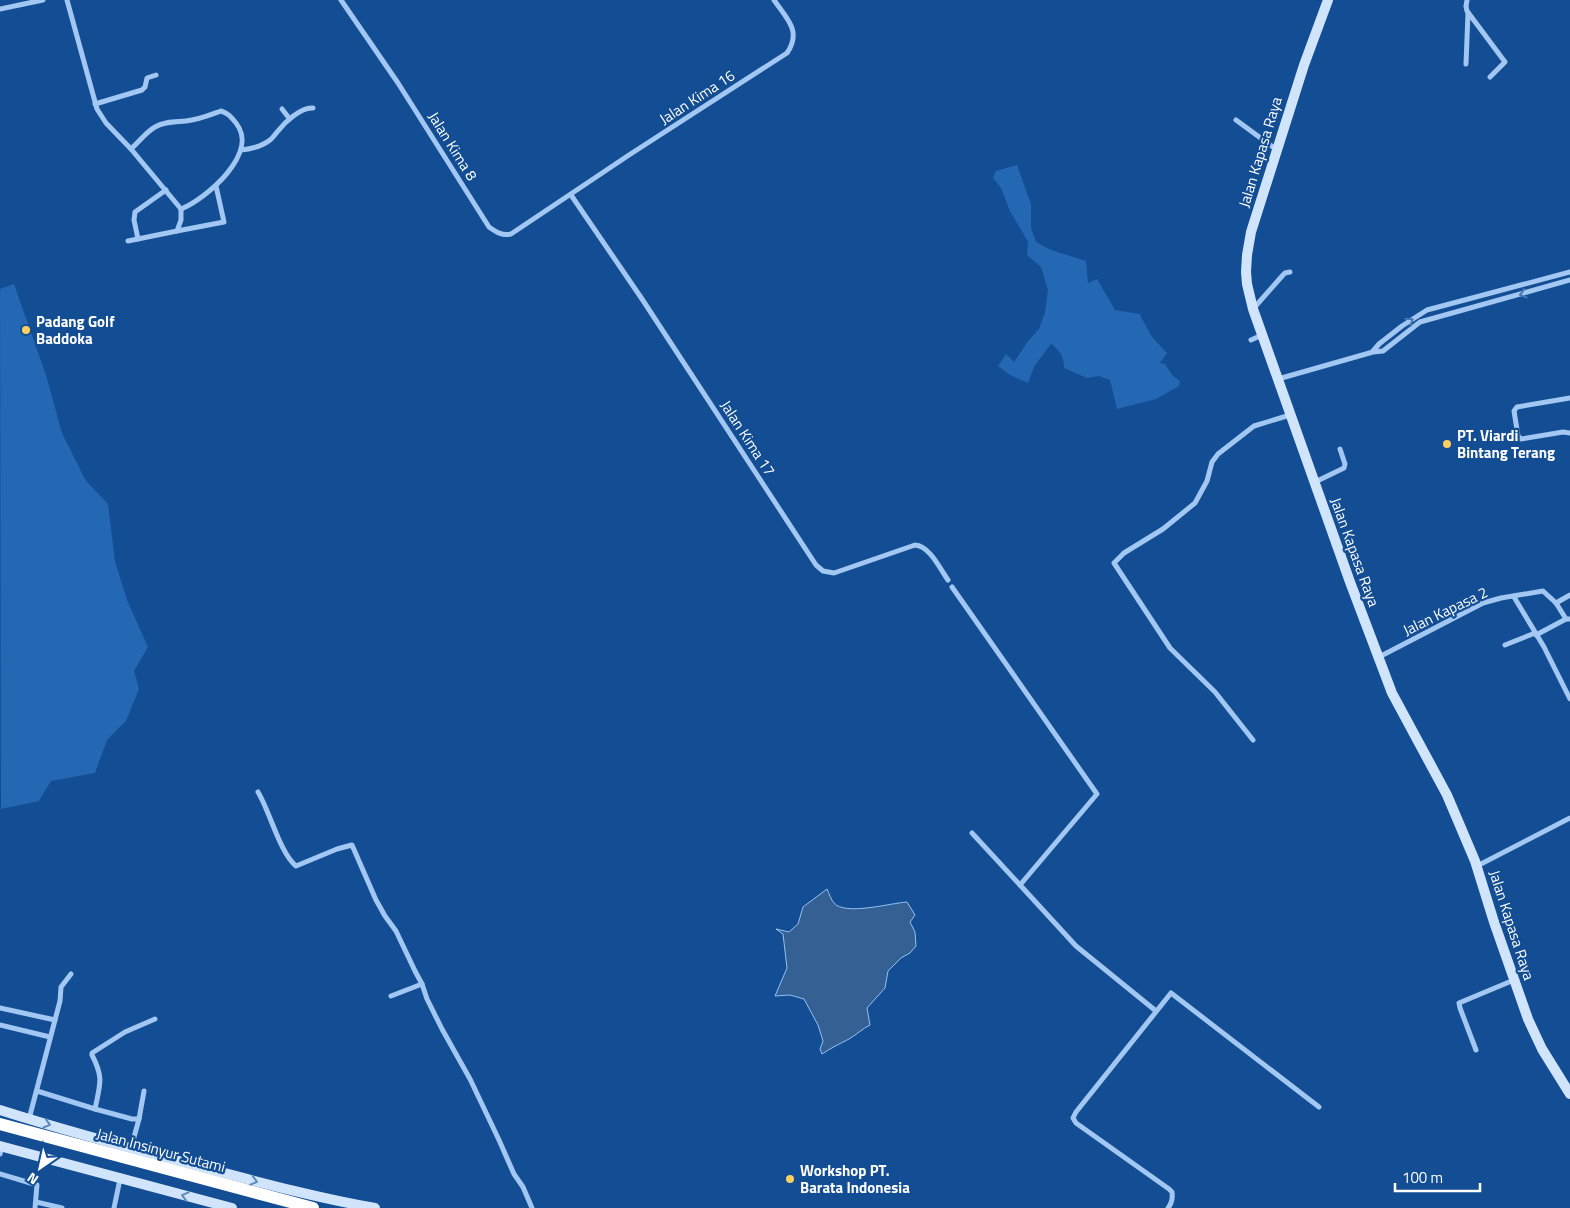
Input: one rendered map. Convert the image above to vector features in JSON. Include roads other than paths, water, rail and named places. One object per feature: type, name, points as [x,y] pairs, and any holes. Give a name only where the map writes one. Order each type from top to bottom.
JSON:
[{"type":"highway","name":"Jalan Insinyur Sutami","points":[[0,1124],[313,1208]]},
{"type":"highway","name":"Jalan Insinyur Sutami","points":[[0,1131],[282,1208]]},
{"type":"main road","name":"Jalan Kapasa Raya","points":[[1328,0],[1304,65],[1251,232],[1247,255],[1247,284],[1253,309],[1314,483],[1392,693],[1450,800],[1477,866],[1494,922],[1528,1019],[1542,1048],[1570,1094]]},
{"type":"main road","points":[[0,1110],[131,1148],[332,1201],[375,1208]]},
{"type":"main road","points":[[1,1149],[232,1208]]},
{"type":"street","points":[[0,8],[44,0]]},
{"type":"street","points":[[67,0],[101,116],[181,209],[181,220],[177,231]]},
{"type":"street","name":"Jalan Kima 8","points":[[341,0],[398,83],[488,227],[500,234],[511,234],[571,195]]},
{"type":"street","name":"Jalan Kima 16","points":[[571,195],[787,53],[794,39],[794,30],[774,0]]},
{"type":"street","points":[[1467,0],[1466,8],[1468,13],[1505,62],[1490,76]]},
{"type":"street","points":[[1466,64],[1468,13]]},
{"type":"street","points":[[96,104],[142,90],[145,87],[147,78],[156,75]]},
{"type":"street","points":[[241,150],[257,147],[272,139],[289,118],[306,109],[313,108]]},
{"type":"street","points":[[282,109],[289,118]]},
{"type":"street","points":[[131,149],[160,124],[198,119],[221,111],[228,113],[241,132],[241,150],[235,162],[216,186],[200,199],[181,209]]},
{"type":"street","points":[[1236,120],[1277,150]]},
{"type":"street","points":[[128,241],[224,222],[216,186]]},
{"type":"street","points":[[138,239],[134,217],[135,212],[166,190]]},
{"type":"street","name":"Jalan Kima 17","points":[[571,195],[642,299],[816,565],[823,572],[834,573],[918,544],[927,551],[948,580]]},
{"type":"street","points":[[1253,309],[1285,272],[1290,272]]},
{"type":"street","points":[[1373,352],[1390,335],[1427,310],[1570,272]]},
{"type":"street","points":[[1278,380],[1383,350],[1420,322],[1570,280]]},
{"type":"street","points":[[1251,340],[1262,335]]},
{"type":"street","points":[[1570,398],[1517,407],[1514,411],[1518,436],[1521,439],[1563,432],[1570,433]]},
{"type":"street","points":[[1253,740],[1216,692],[1170,648],[1114,563],[1124,553],[1163,529],[1195,503],[1207,481],[1212,462],[1218,454],[1254,426],[1290,415]]},
{"type":"street","points":[[1314,483],[1344,468],[1345,464],[1340,449]]},
{"type":"street","points":[[952,587],[1097,794],[1020,884]]},
{"type":"street","name":"Jalan Kapasa 2","points":[[1379,657],[1483,603],[1543,591],[1556,603]]},
{"type":"street","points":[[1505,645],[1536,634],[1568,619],[1556,603],[1570,595]]},
{"type":"street","points":[[1514,597],[1544,646],[1569,695]]},
{"type":"street","points":[[258,792],[288,860],[296,866],[337,849],[352,845],[376,900],[396,931],[422,984],[427,999],[470,1079],[532,1208]]},
{"type":"street","points":[[1477,866],[1570,818]]},
{"type":"street","points":[[972,833],[1076,946],[1156,1011]]},
{"type":"street","points":[[29,1119],[60,1001],[61,988],[71,974]]},
{"type":"street","points":[[1476,1050],[1459,1004],[1514,980]]},
{"type":"street","points":[[391,996],[422,984]]},
{"type":"street","points":[[1168,1208],[1173,1197],[1169,1189],[1076,1123],[1073,1118],[1171,993],[1319,1108]]},
{"type":"street","points":[[0,1008],[55,1020]]},
{"type":"street","points":[[95,1109],[100,1077],[98,1066],[92,1053],[125,1032],[155,1019]]},
{"type":"street","points":[[0,1025],[50,1037]]},
{"type":"street","points":[[131,1148],[144,1090]]},
{"type":"street","points":[[37,1091],[95,1109],[132,1119],[139,1119]]},
{"type":"street","points":[[0,1174],[36,1184],[38,1188],[36,1205],[62,1208]]},
{"type":"street","points":[[114,1208],[120,1179]]},
{"type":"place","name":"Padang Golf Baddoka","points":[[26,330]]},
{"type":"place","name":"PT. Viardi Bintang Terang","points":[[1447,444]]},
{"type":"place","name":"Workshop PT. Barata Indonesia","points":[[790,1179]]}]
